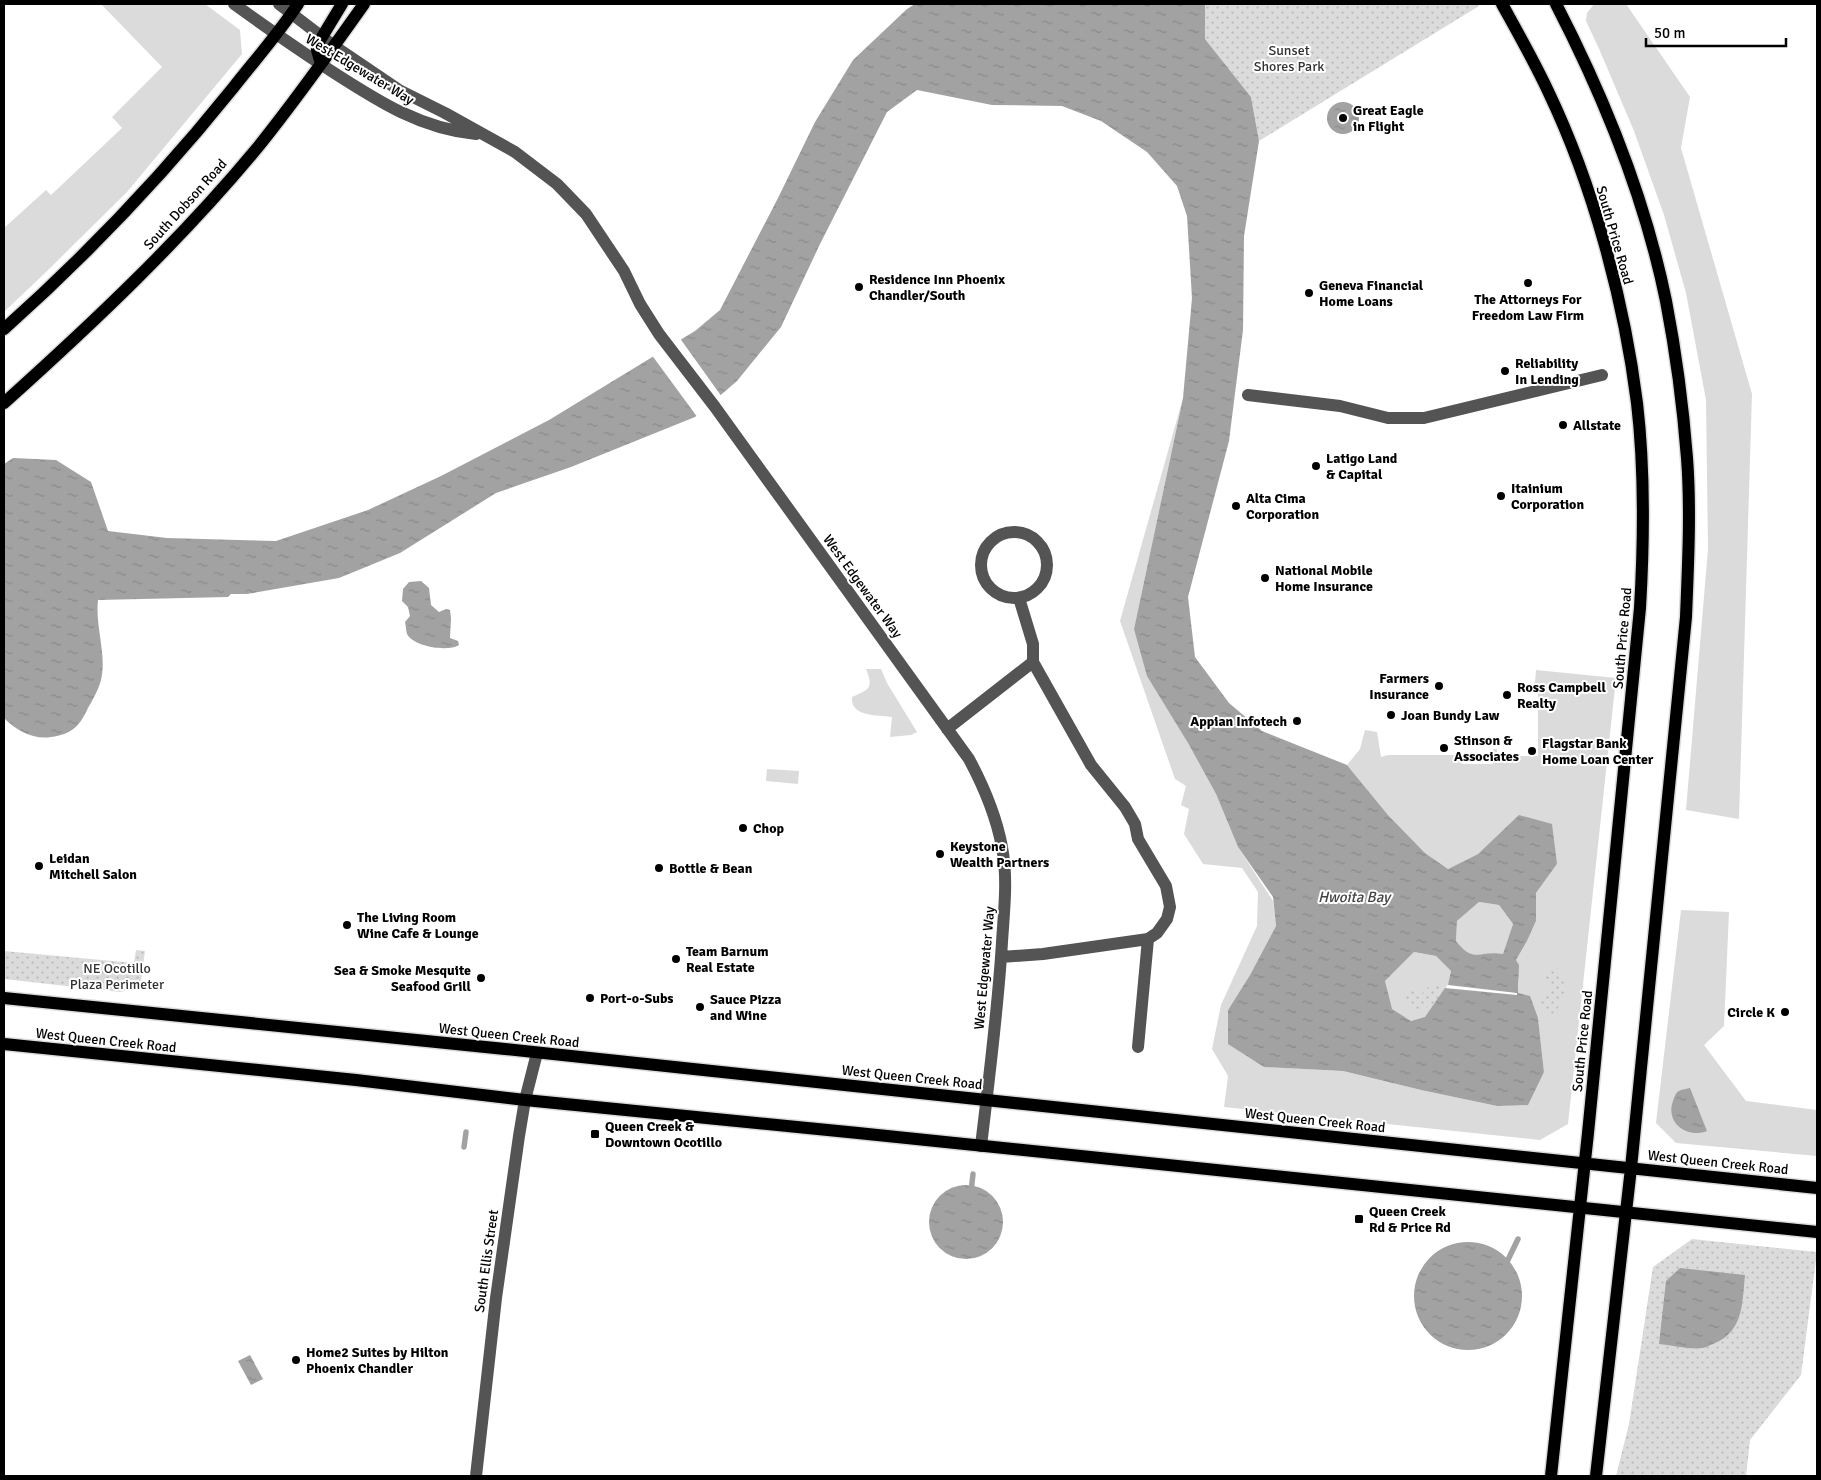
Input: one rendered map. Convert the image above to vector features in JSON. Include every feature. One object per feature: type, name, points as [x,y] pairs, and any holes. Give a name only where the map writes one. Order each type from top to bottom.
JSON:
[{"type":"main road","points":[[321,64],[317,50],[321,36],[342,4]]},
{"type":"main road","name":"South Dobson Road","points":[[4,403],[133,283],[258,147],[364,4]]},
{"type":"main road","name":"South Price Road","points":[[1502,4],[1530,54],[1568,138],[1594,208],[1612,271],[1637,404],[1644,540],[1640,608],[1585,1163],[1551,1476]]},
{"type":"main road","points":[[1556,4],[1590,75],[1623,154],[1648,228],[1666,300],[1680,382],[1687,460],[1689,539],[1686,617],[1632,1168],[1596,1476]]},
{"type":"main road","points":[[4,328],[135,202],[197,133],[295,8]]},
{"type":"main road","name":"West Queen Creek Road","points":[[4,998],[537,1052],[1817,1188]]},
{"type":"main road","name":"West Queen Creek Road","points":[[4,1044],[356,1080],[525,1100],[1817,1232]]},
{"type":"street","name":"West Edgewater Way","points":[[234,4],[321,64],[405,115],[456,132],[481,134]]},
{"type":"street","name":"West Edgewater Way","points":[[279,4],[295,8],[321,36],[400,90],[516,152],[546,175],[586,214],[624,271],[640,304],[659,334],[715,407],[969,758],[985,789],[995,818],[1002,848],[1006,879],[1001,957],[982,1146]]},
{"type":"street","points":[[1248,395],[1340,406],[1388,418],[1424,418],[1602,375]]},
{"type":"street","points":[[1007,532],[1018,532],[1028,535],[1037,541],[1043,549],[1047,560],[1047,570],[1041,584],[1029,595],[1019,598],[1007,598],[996,594],[987,586],[982,576],[980,564],[982,553],[988,543],[997,536],[1007,532]]},
{"type":"street","points":[[1001,957],[1078,950],[1148,939],[1157,934],[1167,919],[1170,907],[1166,886],[1138,839],[1135,824],[1124,806],[1091,765],[1033,662],[1033,644],[1019,598]]},
{"type":"street","points":[[948,729],[1033,662]]},
{"type":"street","points":[[1138,1048],[1148,939]]},
{"type":"street","name":"South Ellis Street","points":[[476,1476],[496,1298],[525,1100],[537,1052]]},
{"type":"green space","points":[[101,4],[205,4],[240,30],[242,54],[127,192],[4,312],[4,228],[46,190],[51,195],[122,128],[112,117],[162,67]]},
{"type":"green space","name":"Sunset Shores Park","points":[[1205,4],[1477,4],[1479,6],[1259,141],[1251,97],[1205,39]]},
{"type":"green space","points":[[1594,4],[1626,4],[1690,97],[1681,148],[1752,394],[1739,819],[1686,810],[1708,549],[1706,400],[1686,293],[1664,215],[1634,131],[1586,21],[1587,13]]},
{"type":"green space","points":[[1183,398],[1134,629],[1188,743],[1216,794],[1238,847],[1273,901],[1276,926],[1250,975],[1228,1010],[1264,1067],[1343,1071],[1497,1106],[1544,1072],[1538,1018],[1518,993],[1519,982],[1516,960],[1536,921],[1536,893],[1557,864],[1519,816],[1478,854],[1448,869],[1425,853],[1388,815],[1347,765],[1360,749],[1365,730],[1377,732],[1381,757],[1388,755],[1462,755],[1462,764],[1493,764],[1493,749],[1497,749],[1497,756],[1538,756],[1538,693],[1535,686],[1532,686],[1535,682],[1536,670],[1616,678],[1568,1124],[1540,1140],[1224,1107],[1228,1076],[1212,1049],[1221,1005],[1257,926],[1258,892],[1242,868],[1203,864],[1184,834],[1189,809],[1181,805],[1186,786],[1175,779],[1120,621]]},
{"type":"green space","points":[[866,669],[881,669],[887,683],[917,732],[911,735],[890,737],[892,717],[866,714],[855,708],[852,697],[866,690],[870,685]]},
{"type":"green space","points":[[767,769],[799,771],[798,784],[766,781]]},
{"type":"green space","points":[[1479,902],[1499,905],[1513,924],[1503,955],[1472,954],[1462,948],[1456,941],[1457,921]]},
{"type":"green space","points":[[1681,910],[1729,912],[1724,1026],[1704,1045],[1746,1101],[1817,1110],[1817,1156],[1676,1143],[1656,1123]]},
{"type":"green space","name":"NE Ocotillo Plaza Perimeter","points":[[136,950],[145,951],[140,987],[120,992],[4,979],[4,951],[134,963]]},
{"type":"green space","points":[[1414,952],[1436,956],[1451,971],[1449,983],[1425,1018],[1411,1021],[1391,1009],[1385,981]]},
{"type":"green space","points":[[1555,966],[1563,978],[1565,990],[1561,1003],[1552,1014],[1536,1005],[1536,1002],[1547,994],[1549,981],[1543,977]]},
{"type":"green space","points":[[1410,986],[1415,993],[1423,993],[1429,986],[1443,986],[1438,1000],[1426,1008],[1420,1009],[1407,1005],[1402,1000]]},
{"type":"green space","points":[[1692,1239],[1817,1252],[1801,1375],[1750,1440],[1746,1476],[1616,1476],[1629,1424],[1653,1267]]},
{"type":"water","name":"Hwoita Bay","points":[[915,4],[1205,4],[1205,39],[1251,97],[1259,141],[1244,236],[1243,330],[1229,441],[1188,597],[1195,657],[1229,703],[1262,731],[1347,765],[1388,815],[1425,853],[1448,869],[1478,854],[1519,815],[1552,824],[1557,864],[1536,893],[1536,921],[1516,960],[1519,965],[1518,993],[1530,996],[1538,1018],[1544,1072],[1528,1105],[1497,1106],[1343,1071],[1264,1067],[1228,1044],[1228,1010],[1250,975],[1276,926],[1273,897],[1238,847],[1216,794],[1188,743],[1147,676],[1134,629],[1183,398],[1192,298],[1187,216],[1177,186],[1147,152],[1101,121],[1062,106],[992,105],[917,90],[887,112],[820,244],[781,327],[737,381],[695,417],[571,467],[496,493],[400,553],[339,578],[247,594],[231,594],[228,597],[98,600],[98,620],[103,661],[101,680],[85,715],[78,725],[70,732],[45,738],[25,733],[4,718],[4,464],[13,458],[56,460],[91,482],[108,531],[167,538],[276,541],[368,510],[441,476],[549,420],[695,331],[720,310],[815,122],[853,60],[907,9]],"holes":[[[1479,902],[1499,905],[1513,924],[1503,954],[1472,954],[1462,948],[1456,941],[1457,921]],[[1414,952],[1436,956],[1451,971],[1448,985],[1517,993],[1517,995],[1445,988],[1425,1017],[1411,1021],[1392,1009],[1385,981]]]},
{"type":"water","points":[[1343,102],[1354,107],[1359,118],[1354,129],[1343,134],[1332,129],[1327,118],[1332,107]]},
{"type":"water","points":[[421,581],[429,588],[431,605],[439,612],[446,609],[450,610],[450,638],[458,641],[459,645],[447,648],[432,647],[417,642],[407,634],[405,622],[410,616],[408,607],[402,601],[403,589],[409,582]]},
{"type":"water","points":[[1690,1088],[1707,1131],[1692,1133],[1685,1131],[1675,1122],[1672,1116],[1671,1109],[1676,1094],[1680,1090]]},
{"type":"water","points":[[959,1185],[973,1185],[987,1191],[997,1201],[1003,1215],[1001,1236],[987,1253],[973,1259],[959,1259],[945,1253],[935,1243],[929,1229],[929,1215],[935,1201],[945,1191]]},
{"type":"water","points":[[1468,1242],[1489,1246],[1506,1258],[1518,1275],[1522,1296],[1518,1317],[1506,1334],[1489,1346],[1468,1350],[1447,1346],[1430,1334],[1418,1317],[1414,1296],[1418,1275],[1430,1258],[1447,1246]]},
{"type":"water","points":[[1680,1268],[1745,1275],[1742,1306],[1736,1324],[1723,1339],[1705,1348],[1659,1344],[1666,1281]]},
{"type":"water","points":[[250,1355],[263,1379],[251,1385],[238,1361]]},
{"type":"pier","points":[[679,337],[722,397],[698,418],[651,354]]},
{"type":"waterway","points":[[464,1147],[466,1132]]},
{"type":"waterway","points":[[971,1192],[973,1174]]},
{"type":"waterway","points":[[1505,1266],[1518,1239]]},
{"type":"place","name":"Great Eagle in Flight","points":[[1343,118]]},
{"type":"place","name":"The Attorneys For Freedom Law Firm","points":[[1528,283]]},
{"type":"place","name":"Residence Inn Phoenix Chandler/South","points":[[859,287]]},
{"type":"place","name":"Geneva Financial Home Loans","points":[[1309,293]]},
{"type":"place","name":"Reliability In Lending","points":[[1505,371]]},
{"type":"place","name":"Allstate","points":[[1563,425]]},
{"type":"place","name":"Latigo Land & Capital","points":[[1316,466]]},
{"type":"place","name":"Itainium Corporation","points":[[1501,496]]},
{"type":"place","name":"Alta Cima Corporation","points":[[1236,506]]},
{"type":"place","name":"National Mobile Home Insurance","points":[[1265,578]]},
{"type":"place","name":"Farmers Insurance","points":[[1439,686]]},
{"type":"place","name":"Ross Campbell Realty","points":[[1507,695]]},
{"type":"place","name":"Joan Bundy Law","points":[[1391,715]]},
{"type":"place","name":"Appian Infotech","points":[[1297,721]]},
{"type":"place","name":"Stinson & Associates","points":[[1444,748]]},
{"type":"place","name":"Flagstar Bank Home Loan Center","points":[[1532,751]]},
{"type":"place","name":"Chop","points":[[743,828]]},
{"type":"place","name":"Keystone Wealth Partners","points":[[940,854]]},
{"type":"place","name":"Leidan Mitchell Salon","points":[[39,866]]},
{"type":"place","name":"Bottle & Bean","points":[[659,868]]},
{"type":"place","name":"The Living Room Wine Cafe & Lounge","points":[[347,925]]},
{"type":"place","name":"Team Barnum Real Estate","points":[[676,959]]},
{"type":"place","name":"Sea & Smoke Mesquite Seafood Grill","points":[[481,978]]},
{"type":"place","name":"Port-o-Subs","points":[[590,998]]},
{"type":"place","name":"Sauce Pizza and Wine","points":[[700,1007]]},
{"type":"place","name":"Circle K","points":[[1785,1012]]},
{"type":"place","name":"Queen Creek & Downtown Ocotillo","points":[[595,1134]]},
{"type":"place","name":"Queen Creek Rd & Price Rd","points":[[1359,1219]]},
{"type":"place","name":"Home2 Suites by Hilton Phoenix Chandler","points":[[296,1360]]}]
